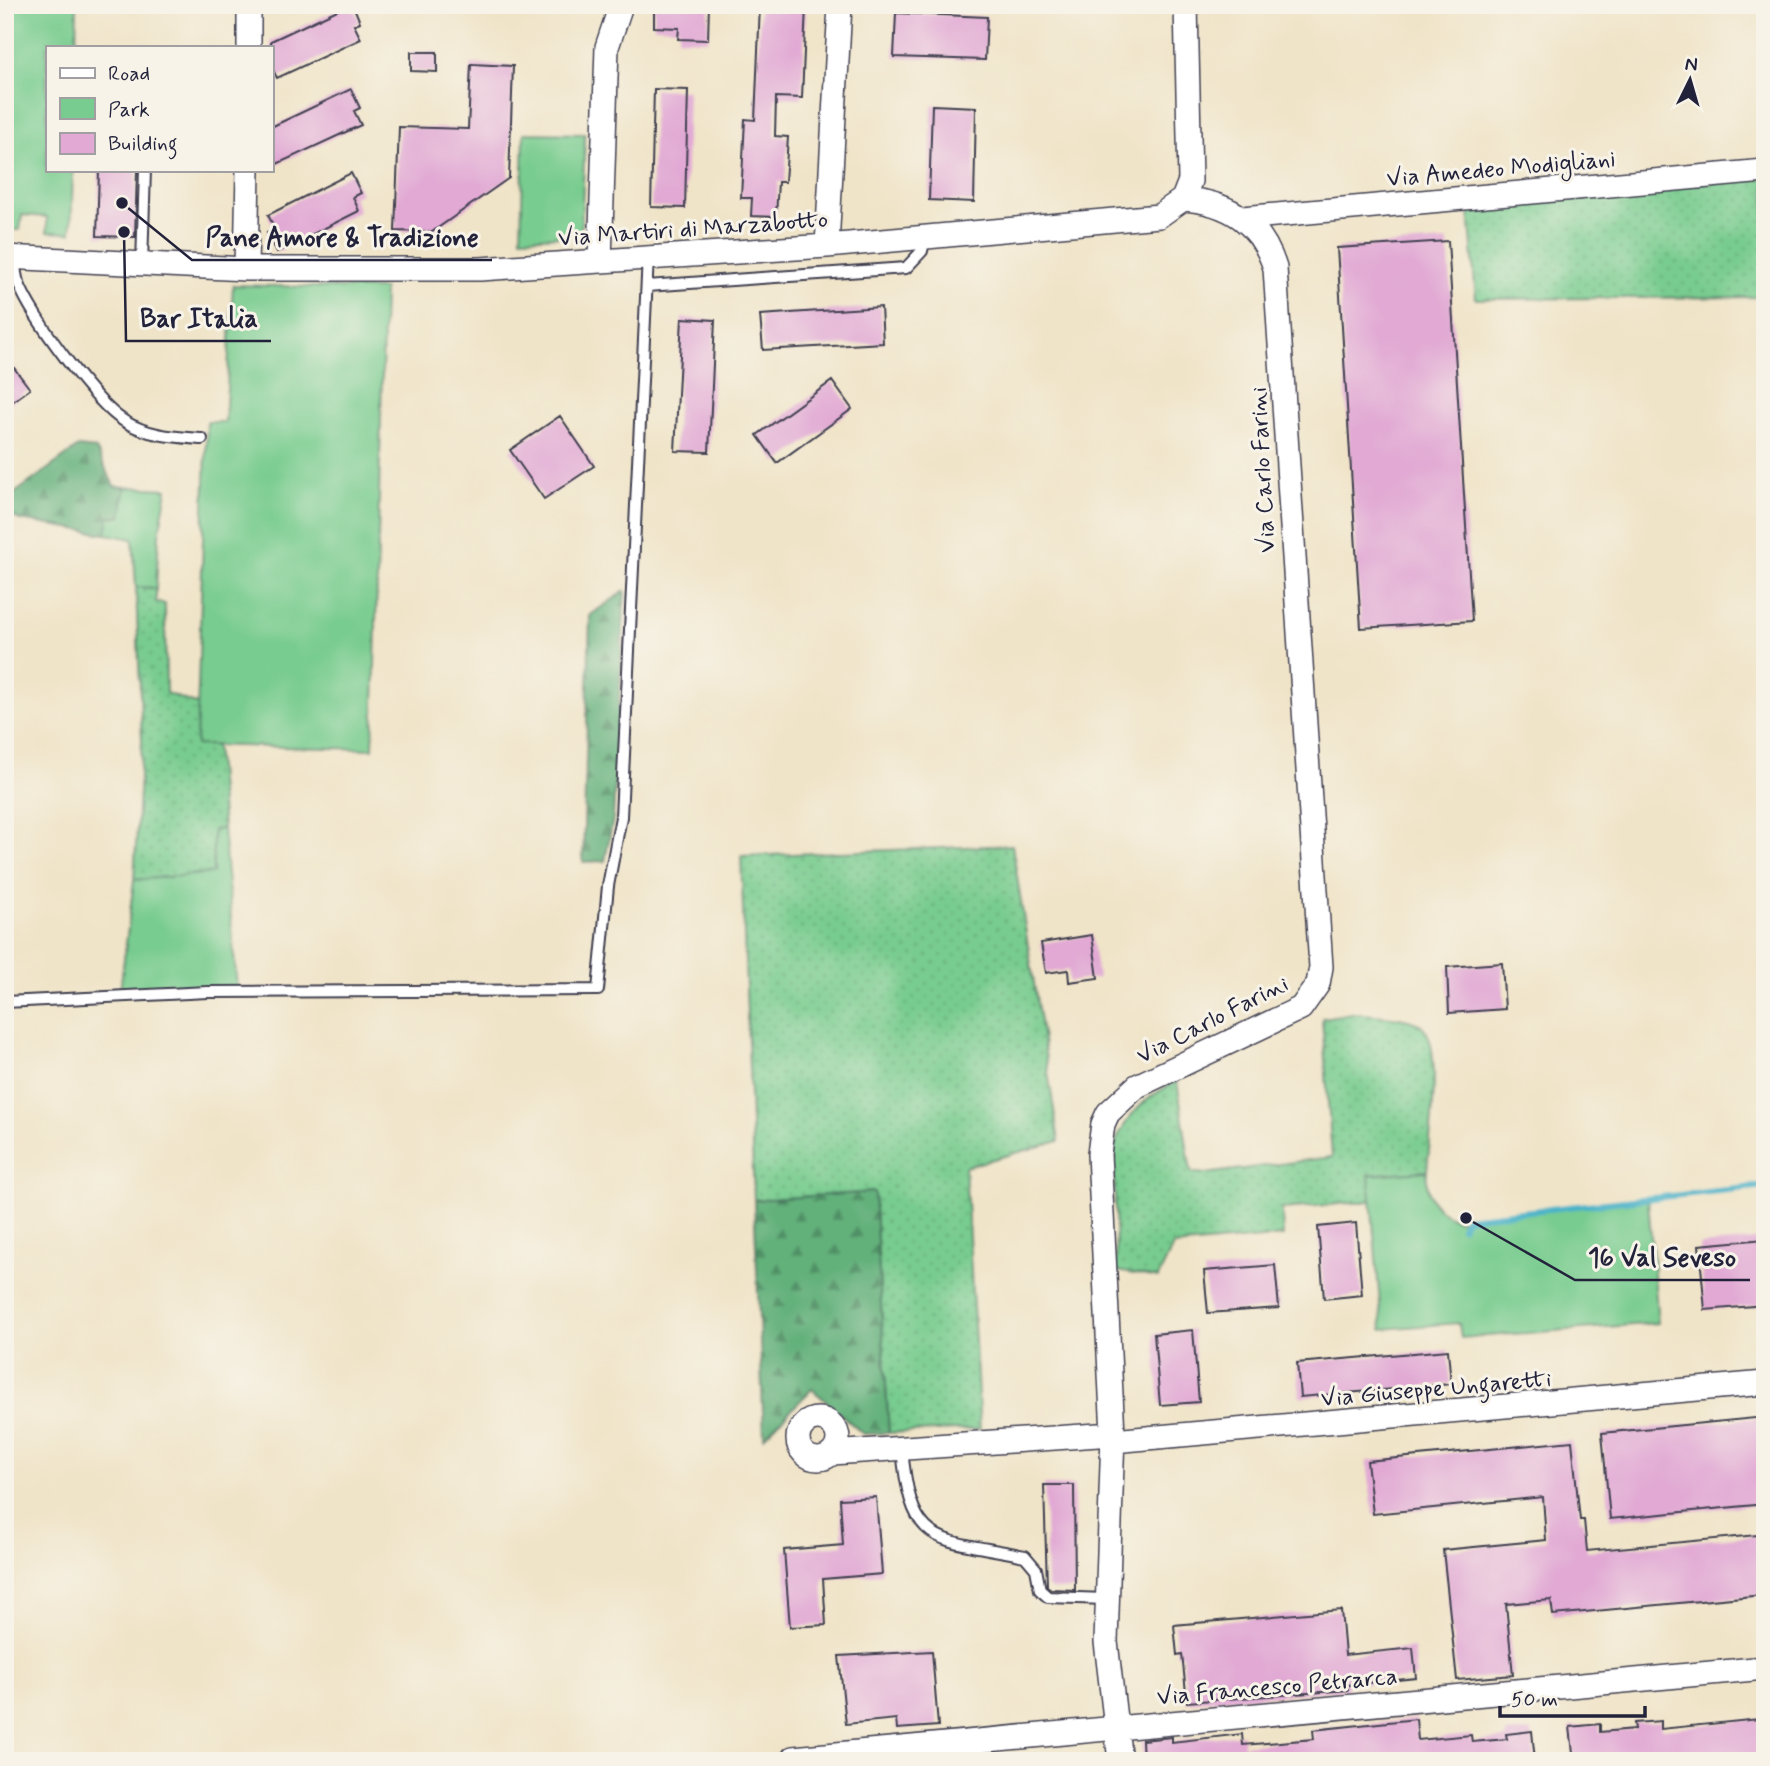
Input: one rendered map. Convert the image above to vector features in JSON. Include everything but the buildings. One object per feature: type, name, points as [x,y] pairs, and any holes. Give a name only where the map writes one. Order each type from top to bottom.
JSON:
[{"type":"street","points":[[249,5],[249,46]]},
{"type":"street","points":[[600,260],[607,47],[621,5]]},
{"type":"street","points":[[827,246],[840,5]]},
{"type":"street","points":[[1183,199],[1190,181],[1192,164],[1186,5]]},
{"type":"street","points":[[246,269],[248,172]]},
{"type":"street","name":"Via Amedeo Modigliani","points":[[1243,218],[1765,172]]},
{"type":"street","name":"Via Martiri di Marzabotto","points":[[10,258],[246,269],[409,271],[827,246],[1141,219],[1170,211],[1183,199]]},
{"type":"street","name":"Via Carlo Farini","points":[[1119,1761],[1106,1642],[1113,1437],[1100,1205],[1099,1154],[1103,1124],[1114,1105],[1137,1086],[1301,1009],[1318,984],[1321,967],[1277,285],[1270,253],[1255,229],[1243,218],[1217,203],[1183,199]]},
{"type":"street","name":"Via Giuseppe Ungaretti","points":[[834,1442],[877,1450],[1113,1437],[1765,1383]]},
{"type":"street","name":"Via Francesco Petrarca","points":[[793,1758],[1765,1668]]},
{"type":"lane","points":[[142,264],[145,172]]},
{"type":"lane","points":[[647,286],[906,268],[922,251],[925,237]]},
{"type":"lane","points":[[5,1002],[208,992],[598,990],[608,886],[621,817],[648,256]]},
{"type":"lane","points":[[10,258],[26,298],[100,401],[123,421],[143,431],[202,439]]},
{"type":"lane","points":[[902,1448],[907,1492],[915,1514],[931,1534],[959,1545],[1025,1556],[1036,1569],[1040,1590],[1048,1597],[1106,1598]]},
{"type":"green space","points":[[5,5],[77,5],[76,46],[46,46],[46,172],[73,172],[71,233],[47,232],[47,217],[22,215],[20,230],[5,230]]},
{"type":"green space","points":[[524,133],[585,134],[581,235],[521,238]]},
{"type":"green space","points":[[1765,178],[1765,297],[1476,299],[1469,210],[1657,186]]},
{"type":"green space","points":[[233,285],[384,289],[373,749],[196,745],[207,422],[225,422]]},
{"type":"green space","points":[[78,447],[96,449],[114,486],[126,487],[121,518],[110,517],[106,534],[20,520],[6,513],[8,498]]},
{"type":"green space","points":[[126,487],[167,489],[159,535],[156,588],[136,587],[133,539],[106,534],[109,517],[121,517]]},
{"type":"green space","points":[[136,587],[156,588],[156,602],[165,604],[166,693],[198,705],[196,744],[216,745],[223,828],[213,831],[213,873],[134,880],[142,741]]},
{"type":"green space","points":[[625,591],[613,819],[605,861],[583,862],[590,615]]},
{"type":"green space","points":[[223,828],[237,988],[120,991],[134,880],[213,873],[213,831]]},
{"type":"green space","points":[[1012,845],[1059,1141],[965,1167],[980,1429],[889,1433],[874,1192],[754,1200],[741,856]]},
{"type":"green space","points":[[1352,1013],[1408,1020],[1422,1026],[1429,1036],[1434,1094],[1427,1171],[1370,1175],[1372,1201],[1282,1209],[1283,1236],[1173,1246],[1158,1278],[1116,1271],[1114,1146],[1131,1115],[1156,1093],[1177,1081],[1191,1172],[1205,1174],[1332,1157],[1322,1018]]},
{"type":"green space","points":[[1427,1171],[1428,1188],[1433,1201],[1442,1212],[1457,1220],[1648,1200],[1658,1323],[1461,1338],[1459,1323],[1382,1329],[1369,1175]]},
{"type":"green space","points":[[874,1192],[889,1433],[863,1434],[812,1389],[764,1437],[754,1200]]},
{"type":"waterway","points":[[1462,1227],[1466,1218],[1765,1186]]},
{"type":"place","name":"Pane Amore & Tradizione","points":[[122,203]]},
{"type":"place","name":"Bar Italia","points":[[124,232]]},
{"type":"place","name":"16 Val Seveso","points":[[1466,1218]]}]
